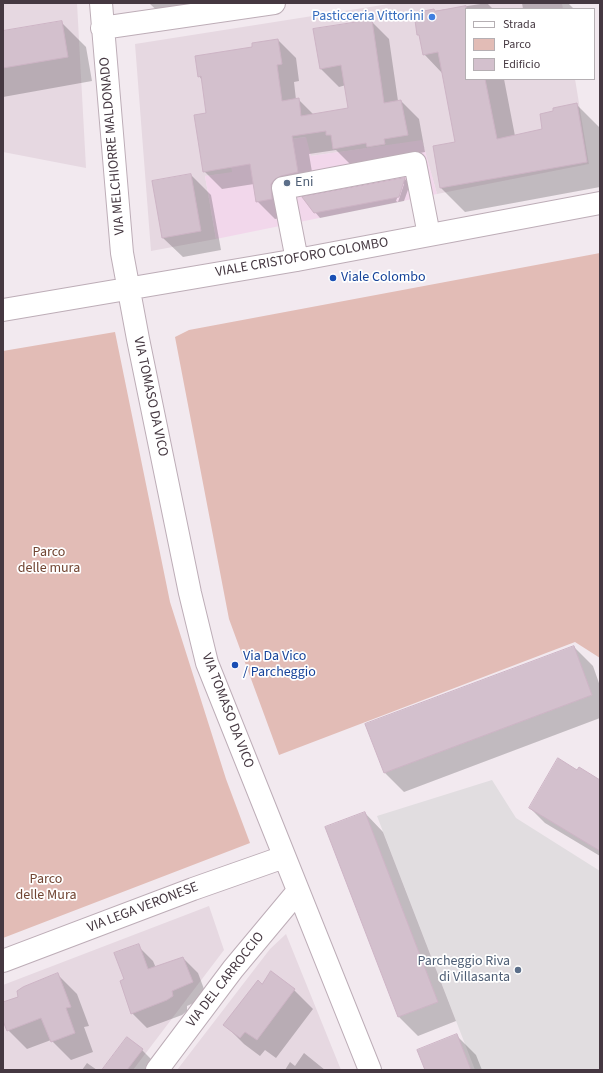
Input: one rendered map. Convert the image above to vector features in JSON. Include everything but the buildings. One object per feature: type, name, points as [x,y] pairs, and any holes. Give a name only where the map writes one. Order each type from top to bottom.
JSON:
[{"type":"street","name":"VIA MELCHIORRE MALDONADO","points":[[101,3],[122,253],[129,289]]},
{"type":"street","points":[[102,28],[274,3]]},
{"type":"street","points":[[297,260],[283,188],[415,163],[429,235]]},
{"type":"street","name":"VIALE CRISTOFORO COLOMBO","points":[[3,310],[297,260],[600,203]]},
{"type":"street","name":"VIA TOMASO DA VICO","points":[[129,289],[190,593],[207,663],[370,1070]]},
{"type":"street","name":"VIA LEGA VERONESE","points":[[3,961],[192,889],[284,857]]},
{"type":"street","name":"VIA DEL CARROCCIO","points":[[157,1070],[238,964],[298,891]]},
{"type":"shaded area","points":[[3,3],[77,3],[86,168],[3,152]]},
{"type":"shaded area","points":[[395,3],[562,3],[563,8],[465,8],[465,80],[575,80],[589,164],[437,194],[422,141],[310,156],[305,137],[228,148],[233,173],[205,176],[216,239],[151,251],[135,44]]},
{"type":"shaded area","points":[[306,137],[311,156],[422,140],[437,194],[216,239],[205,176],[232,172],[228,148]]},
{"type":"shaded area","name":"Parcheggio Riva di Villasanta","points":[[492,780],[516,818],[600,871],[600,1070],[475,1070],[377,816]]},
{"type":"shaded area","points":[[209,906],[224,950],[133,1070],[3,1070],[3,985]]},
{"type":"shaded area","points":[[286,934],[341,1070],[177,1070],[270,949]]},
{"type":"green space","points":[[600,253],[600,658],[575,642],[279,755],[229,619],[175,337],[189,330]]},
{"type":"green space","points":[[115,332],[170,602],[226,779],[250,843],[3,938],[3,351]]},
{"type":"place","name":"Pasticceria Vittorini","points":[[432,17]]},
{"type":"place","name":"Eni","points":[[287,183]]},
{"type":"place","name":"Viale Colombo","points":[[333,278]]},
{"type":"place","name":"Via Da Vico / Parcheggio","points":[[235,665]]},
{"type":"place","name":"Parcheggio Riva di Villasanta","points":[[518,970]]},
{"type":"park label","name":"Parco delle mura","points":[[49,562]]},
{"type":"park label","name":"Parco delle Mura","points":[[46,888]]}]
